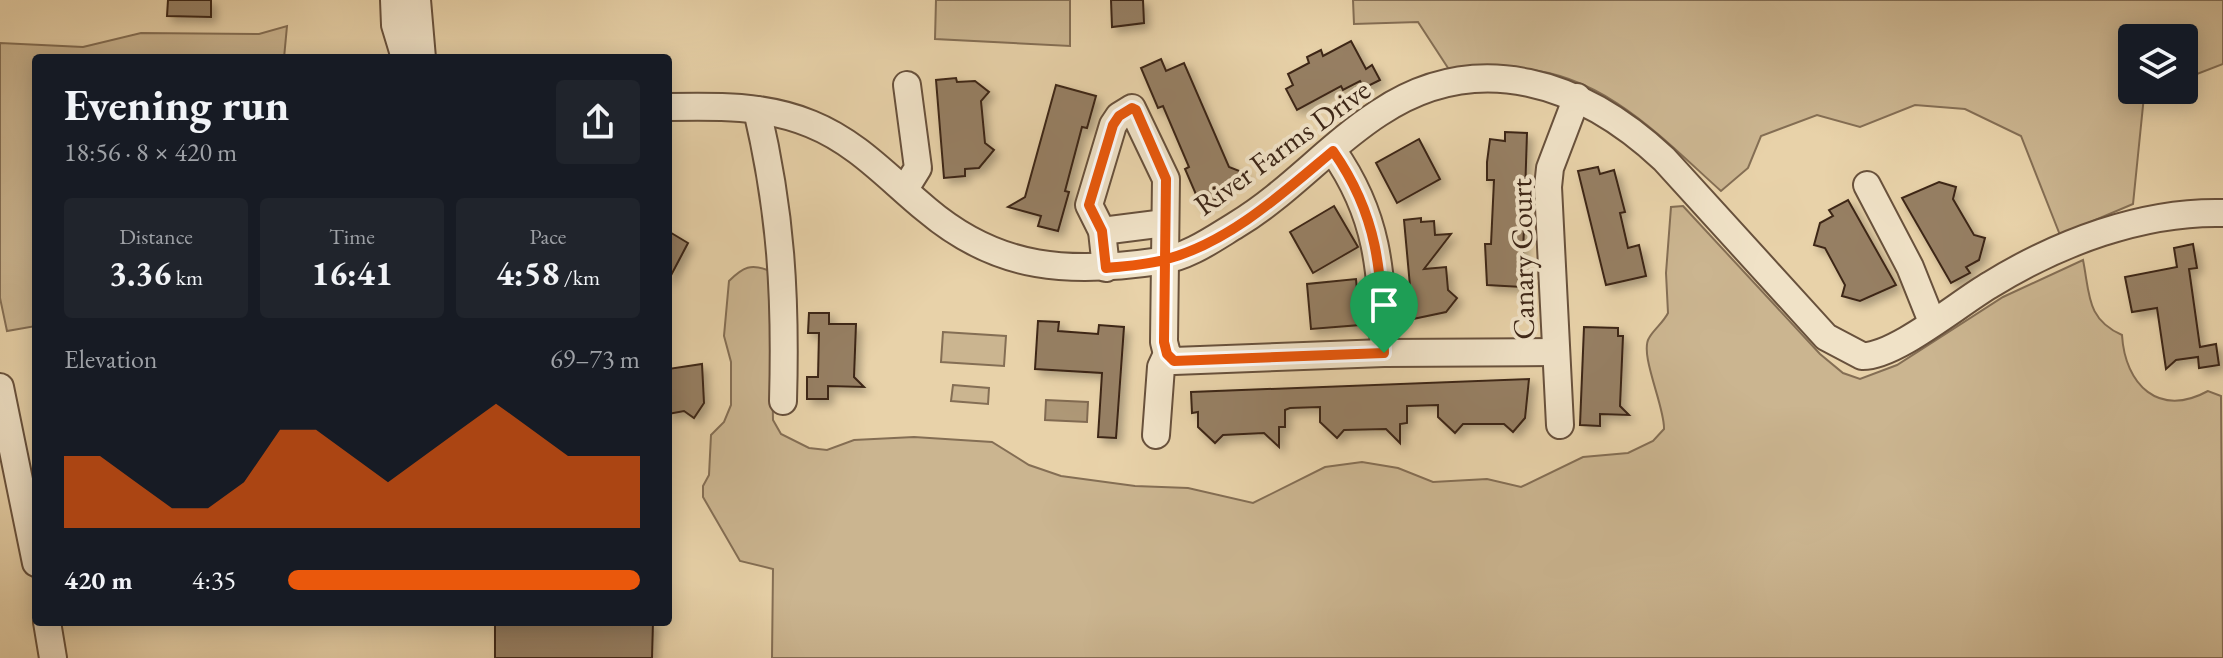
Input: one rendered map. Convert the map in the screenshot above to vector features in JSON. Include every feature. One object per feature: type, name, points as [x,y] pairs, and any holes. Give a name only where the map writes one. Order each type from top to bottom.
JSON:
[{"type":"street","points":[[394,0],[395,25],[404,54]]},
{"type":"street","points":[[417,0],[422,54]]},
{"type":"street","name":"River Farms Drive","points":[[672,107],[757,110],[799,119],[835,136],[872,160],[931,214],[995,252],[1053,267],[1106,268],[1165,260],[1204,244],[1259,211],[1397,102],[1460,80],[1520,80],[1577,97],[1635,132],[1664,159],[1833,343],[1853,354],[1877,355],[2021,267],[2109,230],[2169,216],[2223,213]]},
{"type":"street","points":[[905,189],[918,168],[907,85]]},
{"type":"street","name":"Canary Court","points":[[1560,425],[1549,178],[1577,97]]},
{"type":"street","points":[[1106,268],[1102,231],[1089,205],[1113,125],[1119,116],[1132,108],[1166,179],[1167,354],[1161,367],[1156,435]]},
{"type":"street","points":[[757,110],[772,174],[783,250],[783,401]]},
{"type":"street","points":[[1333,151],[1349,174],[1373,227],[1381,275],[1384,353]]},
{"type":"street","points":[[1867,185],[1910,267],[1932,322]]},
{"type":"street","points":[[1102,231],[1165,223]]},
{"type":"street","points":[[1167,354],[1182,362],[1384,353],[1555,352]]},
{"type":"street","points":[[0,387],[32,543]]},
{"type":"street","points":[[48,626],[53,658]]},
{"type":"shaded area","points":[[936,0],[1070,0],[1070,46],[935,39]]},
{"type":"shaded area","points":[[1353,0],[2223,0],[2223,64],[2198,74],[2198,24],[2118,24],[2118,104],[2143,104],[2133,204],[2060,235],[2021,136],[1965,109],[1915,105],[1860,127],[1817,115],[1761,136],[1748,168],[1721,191],[1653,130],[1604,95],[1577,82],[1548,73],[1518,69],[1450,71],[1418,22],[1354,24]]},
{"type":"shaded area","points":[[287,26],[284,54],[32,54],[32,327],[7,331],[0,298],[0,43],[83,47],[141,33],[259,34]]},
{"type":"shaded area","points":[[1683,206],[1820,354],[1843,373],[1860,379],[1897,365],[2003,297],[2083,260],[2096,313],[2110,329],[2122,335],[2130,369],[2148,392],[2174,401],[2208,391],[2221,396],[2223,658],[772,658],[773,569],[740,561],[703,497],[703,486],[709,475],[711,435],[724,422],[731,405],[731,362],[724,336],[729,281],[739,272],[752,267],[770,271],[773,420],[781,434],[809,448],[827,450],[854,440],[914,437],[992,442],[1029,465],[1061,476],[1135,486],[1188,488],[1253,503],[1325,467],[1362,462],[1398,468],[1433,482],[1487,479],[1521,487],[1583,457],[1628,453],[1653,441],[1664,429],[1647,346],[1649,338],[1668,313],[1666,273],[1671,207]]},
{"type":"shaded area","points":[[943,332],[1006,336],[1004,366],[941,362]]},
{"type":"shaded area","points":[[953,385],[989,388],[988,404],[951,401]]},
{"type":"shaded area","points":[[1046,400],[1088,402],[1087,422],[1045,420]]},
{"type":"building","points":[[168,0],[211,0],[211,17],[167,16]]},
{"type":"building","points":[[1111,0],[1143,0],[1144,23],[1112,27]]},
{"type":"building","points":[[1351,41],[1366,69],[1372,65],[1380,80],[1364,88],[1360,81],[1343,90],[1341,86],[1297,110],[1286,89],[1293,85],[1288,74],[1309,63],[1307,57],[1321,50],[1323,56]]},
{"type":"building","points":[[1161,59],[1166,71],[1184,63],[1229,167],[1247,174],[1216,188],[1220,198],[1201,206],[1185,169],[1189,167],[1163,106],[1158,108],[1141,68]]},
{"type":"building","points":[[956,78],[957,82],[975,81],[989,92],[981,101],[985,143],[994,150],[979,168],[965,169],[965,176],[944,178],[936,80]]},
{"type":"building","points":[[1056,85],[1096,96],[1087,128],[1082,127],[1058,231],[1038,226],[1041,216],[1008,207],[1025,197]]},
{"type":"building","points":[[1505,132],[1527,133],[1522,287],[1487,285],[1485,244],[1491,244],[1494,180],[1487,180],[1487,162],[1490,139],[1505,141]]},
{"type":"building","points":[[1419,139],[1440,179],[1397,203],[1376,163]]},
{"type":"building","points":[[1598,167],[1600,174],[1614,170],[1625,212],[1620,213],[1628,248],[1639,245],[1646,276],[1606,285],[1578,171]]},
{"type":"building","points":[[1939,182],[1956,187],[1953,199],[1974,235],[1985,238],[1979,260],[1966,267],[1970,273],[1951,283],[1902,198]]},
{"type":"building","points":[[1848,200],[1896,285],[1860,301],[1842,296],[1845,285],[1825,248],[1814,245],[1820,223],[1833,216],[1829,210]]},
{"type":"building","points":[[1334,206],[1358,247],[1313,273],[1290,232]]},
{"type":"building","points":[[1421,218],[1421,222],[1434,221],[1435,235],[1451,234],[1424,269],[1446,267],[1448,290],[1457,298],[1446,312],[1413,319],[1404,220]]},
{"type":"building","points":[[672,233],[688,243],[672,273]]},
{"type":"building","points":[[2193,244],[2197,268],[2189,269],[2200,347],[2216,344],[2219,365],[2199,368],[2198,357],[2176,360],[2166,369],[2157,308],[2132,312],[2125,277],[2177,267],[2174,248]]},
{"type":"building","points":[[1356,279],[1360,325],[1311,329],[1307,284]]},
{"type":"building","points":[[809,313],[829,313],[829,324],[856,324],[854,377],[864,387],[828,386],[828,399],[807,399],[807,377],[818,377],[819,333],[808,333]]},
{"type":"building","points":[[1038,321],[1059,322],[1058,331],[1098,334],[1099,325],[1124,327],[1116,438],[1098,437],[1102,373],[1035,369]]},
{"type":"building","points":[[1584,327],[1618,328],[1618,336],[1623,336],[1620,406],[1629,415],[1600,414],[1600,426],[1580,425]]},
{"type":"building","points":[[702,364],[704,403],[694,418],[684,411],[672,413],[672,368]]},
{"type":"building","points":[[1529,379],[1525,418],[1513,432],[1504,424],[1463,424],[1455,433],[1438,417],[1438,405],[1407,406],[1407,423],[1400,424],[1400,443],[1386,429],[1344,430],[1337,438],[1320,422],[1320,407],[1290,408],[1285,410],[1285,427],[1279,427],[1279,447],[1264,433],[1223,435],[1215,443],[1198,427],[1198,412],[1192,413],[1191,392]]},
{"type":"building","points":[[495,626],[653,626],[652,658],[495,658]]},
{"type":"route","points":[[1384,353],[1174,361],[1167,354],[1164,342],[1165,260],[1165,223],[1168,200],[1166,179],[1136,110],[1132,108],[1119,116],[1113,125],[1089,205],[1102,231],[1106,268],[1165,260],[1204,244],[1273,202],[1333,151],[1349,174],[1373,227],[1381,275],[1384,353]]}]
